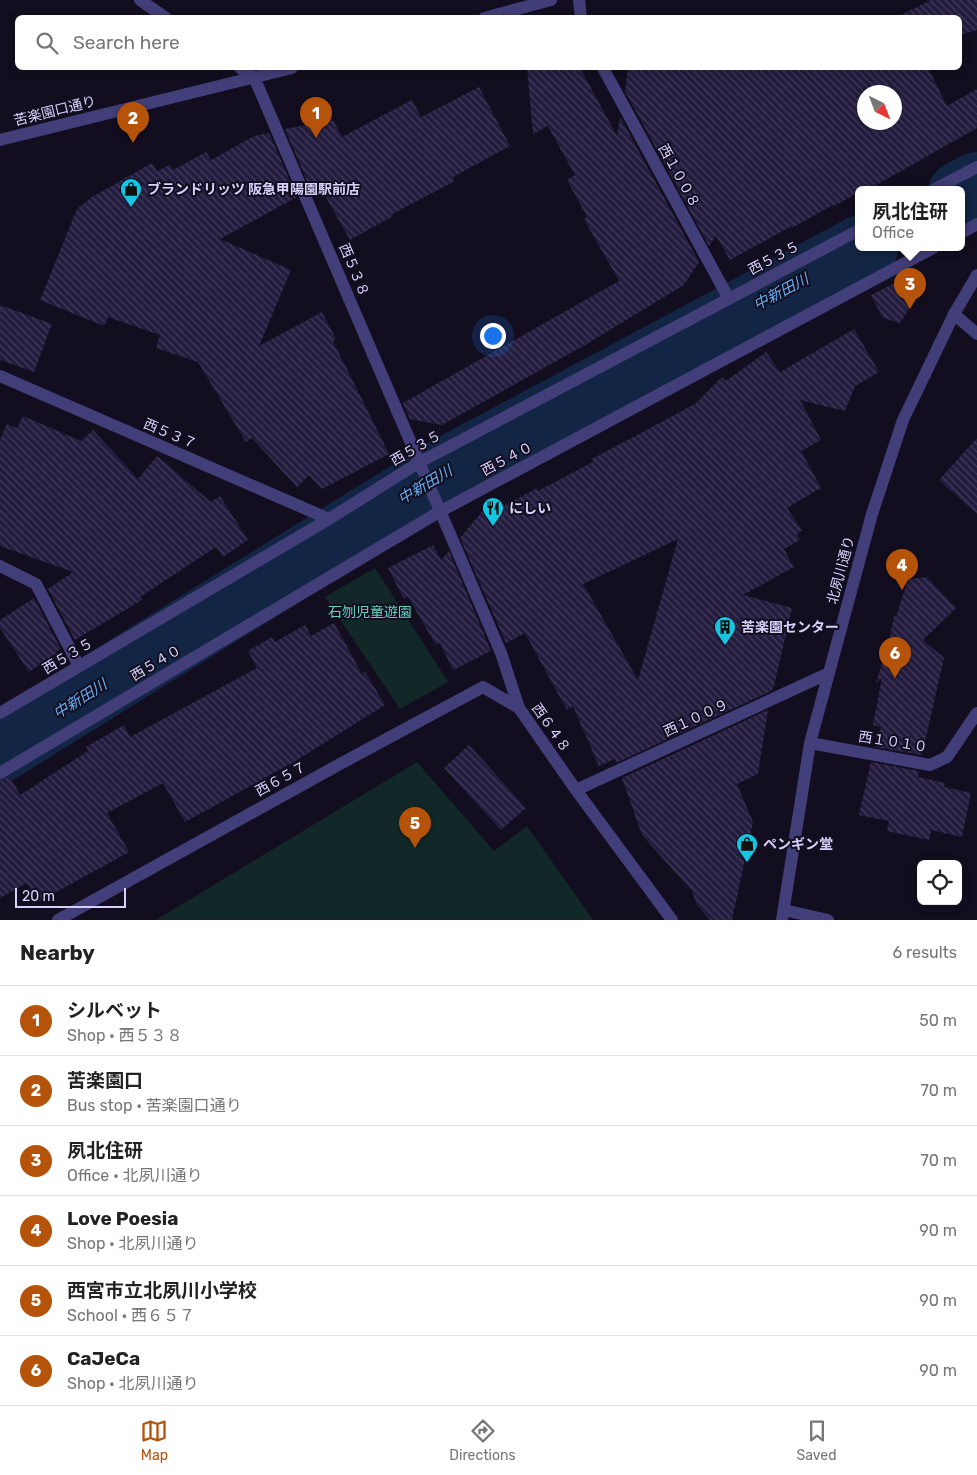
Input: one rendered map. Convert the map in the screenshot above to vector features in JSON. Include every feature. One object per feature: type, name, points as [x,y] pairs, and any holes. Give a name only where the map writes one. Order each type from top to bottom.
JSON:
[{"type":"street","points":[[140,0],[162,15]]},
{"type":"street","points":[[495,15],[551,0]]},
{"type":"street","points":[[579,0],[581,15]]},
{"type":"street","points":[[243,70],[254,77]]},
{"type":"street","name":"苦楽園口通り","points":[[0,140],[284,70]]},
{"type":"street","name":"西１００８","points":[[604,70],[729,299]]},
{"type":"street","name":"西５３８","points":[[254,77],[425,476]]},
{"type":"street","points":[[941,186],[977,167]]},
{"type":"street","points":[[965,230],[977,224]]},
{"type":"street","name":"西５３５","points":[[0,714],[420,462],[855,232]]},
{"type":"street","name":"西５４０","points":[[0,772],[437,507],[927,251]]},
{"type":"street","name":"北夙川通り","points":[[783,915],[810,743],[872,514],[903,420],[954,314],[977,274]]},
{"type":"street","points":[[954,314],[977,334]]},
{"type":"street","name":"西５３７","points":[[0,376],[329,518]]},
{"type":"street","name":"西６４８","points":[[425,476],[501,653],[519,708],[576,790],[672,920]]},
{"type":"street","points":[[0,566],[36,584],[79,666]]},
{"type":"street","name":"西１００９","points":[[576,790],[829,674]]},
{"type":"street","name":"西６５７","points":[[58,920],[483,687],[519,708]]},
{"type":"street","name":"西１０１０","points":[[810,743],[930,765],[947,757],[977,713]]},
{"type":"street","points":[[783,915],[828,920]]},
{"type":"green space","name":"石刎児童遊園","points":[[375,568],[448,682],[400,709],[325,597]]},
{"type":"green space","points":[[417,762],[494,851],[527,826],[593,920],[156,920]]},
{"type":"building","points":[[931,0],[977,0],[977,30],[962,34],[962,15],[901,15]]},
{"type":"building","points":[[527,70],[581,70],[617,136],[620,117],[699,262],[684,285],[585,345],[442,425],[410,419],[403,403],[619,281],[584,219],[587,217],[567,180],[575,175],[548,126],[533,134]]},
{"type":"building","points":[[628,70],[929,70],[947,106],[977,89],[977,128],[875,186],[855,186],[855,194],[730,260],[716,236],[709,246],[625,91]]},
{"type":"building","points":[[479,87],[510,146],[453,177],[455,181],[392,214],[393,216],[350,240],[319,185],[311,190],[285,129],[333,120],[342,137],[412,100],[421,117]]},
{"type":"building","points":[[269,133],[297,197],[220,239],[291,270],[259,346],[322,312],[336,339],[333,341],[389,454],[322,489],[309,475],[297,487],[252,438],[246,442],[198,362],[156,348],[160,335],[108,317],[104,326],[40,300],[77,209],[92,197],[152,163],[157,171],[170,165],[173,170],[206,152],[211,160],[254,136]]},
{"type":"building","points":[[901,280],[913,302],[900,323],[883,318],[871,295]]},
{"type":"building","points":[[0,305],[52,324],[34,372],[0,360]]},
{"type":"building","points":[[854,329],[879,372],[855,386],[845,411],[800,400],[821,440],[801,451],[821,488],[787,508],[802,530],[797,534],[800,540],[784,549],[794,567],[743,595],[792,608],[774,686],[771,691],[616,763],[615,759],[599,766],[573,706],[567,710],[525,633],[506,643],[460,538],[486,507],[490,514],[537,488],[538,491],[593,462],[592,459],[695,404],[722,377],[726,381],[766,352],[780,372]],"holes":[[[678,539],[638,680],[583,584]]]},
{"type":"building","points":[[23,416],[81,441],[93,430],[138,479],[157,456],[211,502],[220,496],[248,540],[223,557],[216,547],[140,597],[142,600],[75,640],[48,589],[73,572],[0,546],[0,440],[7,424],[17,428]]},
{"type":"building","points":[[977,438],[977,514],[939,480]]},
{"type":"building","points":[[433,545],[441,560],[449,551],[491,651],[453,670],[440,643],[436,645],[408,597],[404,599],[388,568]]},
{"type":"building","points":[[927,577],[956,608],[923,640],[944,658],[922,755],[875,747],[881,727],[873,725],[882,678],[876,683],[890,637],[894,616],[896,617],[908,579]]},
{"type":"building","points":[[34,598],[61,649],[29,672],[0,628],[0,620]]},
{"type":"building","points":[[334,623],[362,674],[365,672],[385,705],[297,760],[185,822],[163,783],[107,813],[129,852],[38,902],[27,883],[0,898],[0,781],[10,776],[20,795],[88,751],[86,747],[124,725],[130,737],[257,668],[248,651],[272,637],[275,642],[305,625],[311,636]]},
{"type":"building","points":[[768,710],[758,774],[737,784],[753,822],[732,920],[710,920],[697,905],[692,891],[642,835],[622,778]]},
{"type":"building","points":[[469,745],[526,808],[501,830],[444,768]]},
{"type":"building","points":[[871,762],[919,771],[918,777],[945,783],[944,787],[971,793],[962,837],[931,830],[929,840],[887,831],[889,821],[859,815]]},
{"type":"waterway","name":"中新田川","points":[[965,193],[977,186]]},
{"type":"waterway","name":"中新田川","points":[[0,748],[447,471],[858,251]]},
{"type":"place","name":"シルベット","points":[[316,138]]},
{"type":"place","name":"苦楽園口","points":[[133,143]]},
{"type":"place","name":"ブランドリッツ 阪急甲陽園駅前店","points":[[131,208]]},
{"type":"place","name":"夙北住研","points":[[910,309]]},
{"type":"place","name":"にしい","points":[[493,527]]},
{"type":"place","name":"Love Poesia","points":[[902,590]]},
{"type":"place","name":"苦楽園センター","points":[[725,646]]},
{"type":"place","name":"CaJeCa","points":[[895,678]]},
{"type":"place","name":"西宮市立北夙川小学校","points":[[415,848]]},
{"type":"place","name":"ペンギン堂","points":[[747,863]]}]
